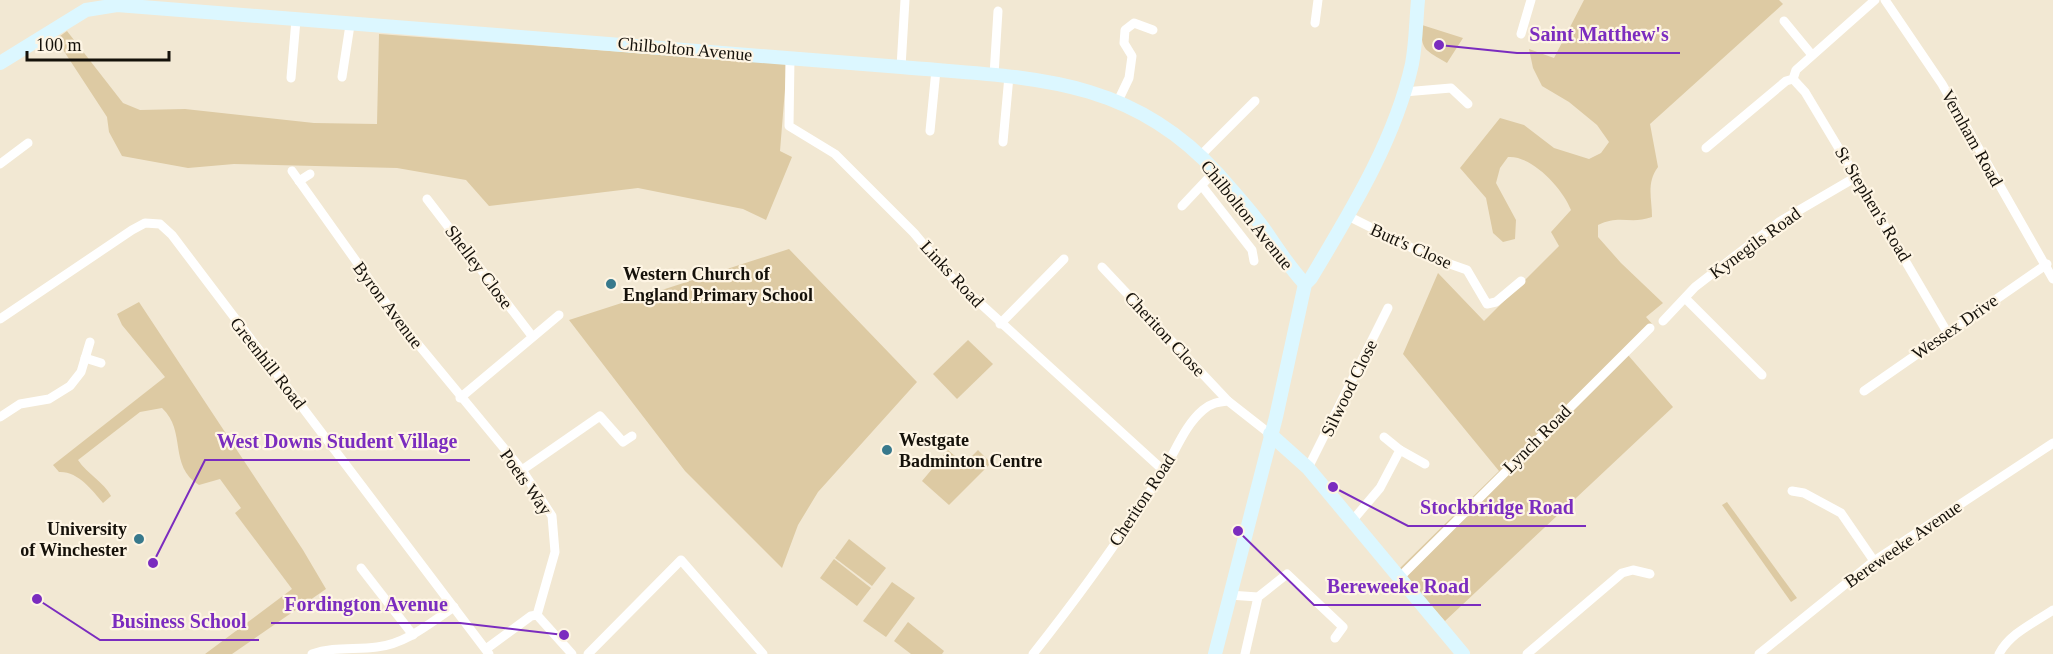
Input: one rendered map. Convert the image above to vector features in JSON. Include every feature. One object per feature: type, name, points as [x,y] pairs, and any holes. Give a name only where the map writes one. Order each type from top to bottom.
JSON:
[{"type":"main road","points":[[1215,654],[1299,319],[1305,284],[1311,278],[1348,216],[1377,159],[1404,92],[1412,62],[1418,0]]},
{"type":"main road","name":"Chilbolton Avenue","points":[[0,63],[75,16],[97,7],[133,6],[1009,76],[1091,90],[1118,101],[1157,122],[1215,171],[1305,284]]},
{"type":"main road","points":[[1270,434],[1308,468],[1463,654]]},
{"type":"street","points":[[901,67],[905,0]]},
{"type":"street","points":[[1315,23],[1318,0]]},
{"type":"street","points":[[1521,34],[1531,0]]},
{"type":"street","points":[[1706,148],[1786,81],[1793,79],[1796,70],[1875,0]]},
{"type":"street","name":"Vernham Road","points":[[1885,0],[1942,84],[2006,199],[2047,264],[2053,279]]},
{"type":"street","points":[[994,75],[998,11]]},
{"type":"street","points":[[291,78],[296,20]]},
{"type":"street","points":[[1784,21],[1812,55]]},
{"type":"street","points":[[1118,101],[1129,78],[1132,56],[1124,43],[1125,30],[1134,23],[1153,30]]},
{"type":"street","points":[[342,77],[350,25]]},
{"type":"street","name":"Links Road","points":[[790,58],[789,126],[835,154],[914,233],[949,275],[1000,324],[1164,471]]},
{"type":"street","points":[[930,131],[936,70]]},
{"type":"street","points":[[1003,142],[1009,76]]},
{"type":"street","name":"St Stephen's Road","points":[[1793,79],[1805,93],[1947,332]]},
{"type":"street","points":[[1404,92],[1451,88],[1468,104]]},
{"type":"street","points":[[1200,156],[1255,101]]},
{"type":"street","points":[[0,164],[28,143]]},
{"type":"street","name":"Byron Avenue","points":[[291,171],[398,320],[482,424]]},
{"type":"street","points":[[1182,206],[1215,171]]},
{"type":"street","points":[[299,181],[310,174]]},
{"type":"street","name":"Kynegils Road","points":[[1663,321],[1695,287],[1779,222],[1856,177]]},
{"type":"street","points":[[1202,186],[1252,250],[1254,261]]},
{"type":"street","name":"Shelley Close","points":[[427,199],[532,336]]},
{"type":"street","name":"Butt's Close","points":[[1348,216],[1430,257],[1467,270],[1487,304],[1496,302],[1521,281]]},
{"type":"street","name":"Greenhill Road","points":[[0,319],[132,230],[145,224],[160,224],[172,235],[488,652]]},
{"type":"street","points":[[1000,324],[1064,259]]},
{"type":"street","name":"Wessex Drive","points":[[1864,391],[2047,264]]},
{"type":"street","name":"Cheriton Close","points":[[1102,267],[1228,401]]},
{"type":"street","points":[[1686,299],[1762,375]]},
{"type":"street","name":"Silwood Close","points":[[1308,468],[1388,308]]},
{"type":"street","points":[[460,398],[559,315]]},
{"type":"street","name":"Lynch Road","points":[[1399,578],[1650,328]]},
{"type":"street","points":[[0,417],[20,404],[48,399],[70,386],[77,380],[90,342]]},
{"type":"street","points":[[85,358],[101,363]]},
{"type":"street","points":[[1228,401],[1270,434]]},
{"type":"street","name":"Cheriton Road","points":[[1033,654],[1164,471],[1185,432],[1202,411],[1212,403],[1228,401]]},
{"type":"street","points":[[522,470],[600,416],[623,442],[632,436]]},
{"type":"street","name":"Poets Way","points":[[482,424],[522,470],[552,516],[555,552],[537,615]]},
{"type":"street","points":[[1384,437],[1400,450],[1425,464]]},
{"type":"street","name":"Bereweeke Avenue","points":[[1759,654],[1874,561],[2052,446]]},
{"type":"street","points":[[1352,521],[1380,488],[1400,450]]},
{"type":"street","points":[[1792,490],[1804,493],[1841,513],[1874,561]]},
{"type":"street","points":[[588,654],[681,560],[763,654]]},
{"type":"street","points":[[361,568],[413,634]]},
{"type":"street","points":[[1527,654],[1622,573],[1633,570],[1650,574]]},
{"type":"street","points":[[1245,654],[1258,597],[1287,574],[1343,627],[1335,638]]},
{"type":"street","points":[[1229,595],[1258,597]]},
{"type":"street","points":[[312,654],[333,649],[376,651],[413,634],[454,607]]},
{"type":"street","points":[[1999,654],[2006,642],[2053,610]]},
{"type":"street","points":[[488,652],[531,616],[537,615],[572,654]]},
{"type":"shaded area","points":[[1584,0],[1779,0],[1783,4],[1650,124],[1658,167],[1652,179],[1650,191],[1652,217],[1637,220],[1613,220],[1598,225],[1598,237],[1621,263],[1663,303],[1646,317],[1654,326],[1628,355],[1673,407],[1445,621],[1399,569],[1499,471],[1403,354],[1438,273],[1484,321],[1559,246],[1551,232],[1571,210],[1554,183],[1536,167],[1527,161],[1508,157],[1500,168],[1496,183],[1516,220],[1515,239],[1503,242],[1493,233],[1486,198],[1460,168],[1500,118],[1524,125],[1554,148],[1589,159],[1601,153],[1609,142],[1597,125],[1569,102],[1542,86],[1533,68],[1529,49],[1554,58]]},
{"type":"shaded area","points":[[1422,25],[1463,38],[1447,63],[1423,45]]},
{"type":"shaded area","points":[[67,31],[123,103],[140,110],[185,109],[314,123],[377,124],[379,34],[787,64],[780,151],[792,157],[766,220],[743,209],[638,188],[489,206],[466,180],[397,168],[234,164],[188,168],[122,156],[109,132],[107,117],[56,39]]},
{"type":"shaded area","points":[[789,249],[917,382],[818,492],[798,525],[782,568],[685,471],[569,320]]},
{"type":"shaded area","points":[[139,302],[303,550],[326,589],[232,654],[205,654],[292,589],[235,513],[241,508],[220,479],[199,485],[190,477],[180,458],[174,427],[162,408],[140,412],[78,460],[111,496],[103,503],[78,478],[59,472],[53,465],[165,377],[122,325],[117,314]]},
{"type":"shaded area","points":[[968,340],[993,364],[957,399],[933,374]]},
{"type":"shaded area","points":[[948,450],[964,464],[978,450],[991,463],[949,505],[922,481]]},
{"type":"shaded area","points":[[1727,502],[1797,598],[1791,602],[1722,505]]},
{"type":"shaded area","points":[[849,539],[886,568],[872,586],[835,558]]},
{"type":"shaded area","points":[[834,559],[871,588],[857,606],[820,578]]},
{"type":"shaded area","points":[[892,582],[915,598],[886,637],[863,621]]},
{"type":"shaded area","points":[[908,622],[944,651],[942,654],[911,654],[894,641]]},
{"type":"place","name":"Saint Matthew's","points":[[1439,45]]},
{"type":"place","name":"Western Church of England Primary School","points":[[611,284]]},
{"type":"place","name":"Westgate Badminton Centre","points":[[887,450]]},
{"type":"place","name":"Stockbridge Road","points":[[1333,487]]},
{"type":"place","name":"Bereweeke Road","points":[[1238,531]]},
{"type":"place","name":"University of Winchester","points":[[139,539]]},
{"type":"place","name":"West Downs Student Village","points":[[153,563]]},
{"type":"place","name":"Business School","points":[[37,599]]},
{"type":"place","name":"Fordington Avenue","points":[[564,635]]}]
